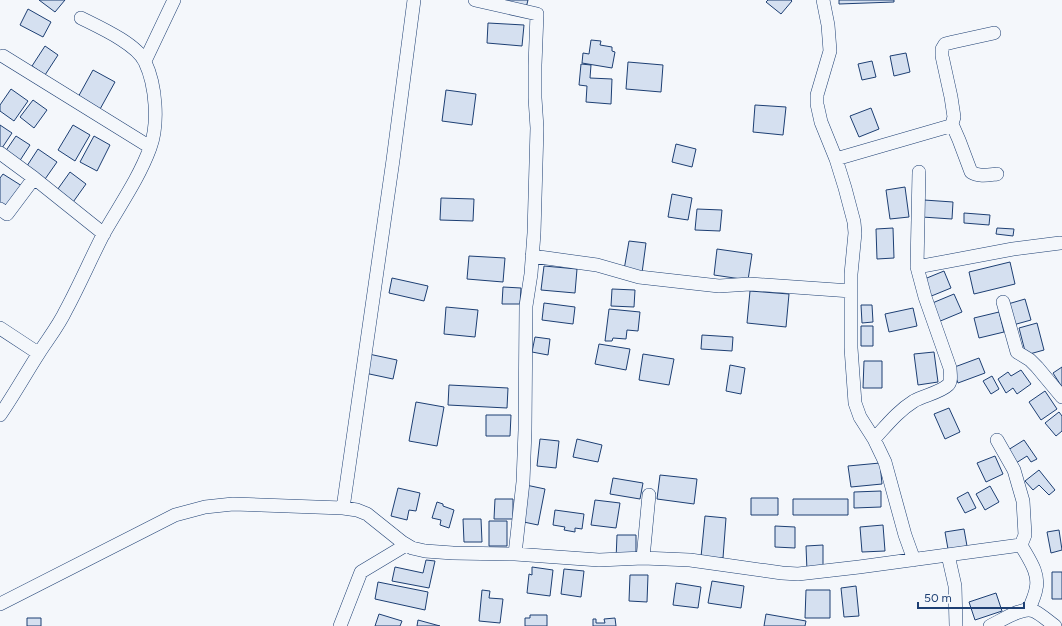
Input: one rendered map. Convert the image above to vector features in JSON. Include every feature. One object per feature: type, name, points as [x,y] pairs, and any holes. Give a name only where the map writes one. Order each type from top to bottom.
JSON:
[{"type":"street","points":[[145,61],[174,0]]},
{"type":"street","points":[[343,508],[392,168],[414,0]]},
{"type":"street","points":[[475,0],[537,14],[535,65],[536,142],[532,256],[526,306],[523,482],[516,554]]},
{"type":"street","points":[[823,0],[828,25],[830,51],[817,95],[817,104],[821,122],[836,159],[854,222],[855,233],[851,274],[851,348],[855,403],[860,417],[886,462],[907,543],[914,560]]},
{"type":"street","points":[[0,415],[66,311],[104,234],[136,178],[150,147],[154,126],[155,105],[152,79],[145,61],[140,54],[119,38],[81,18]]},
{"type":"street","points":[[836,159],[950,126],[954,117],[942,56],[942,49],[945,44],[994,33]]},
{"type":"street","points":[[3,56],[150,147]]},
{"type":"street","points":[[952,124],[971,172],[981,176],[997,174]]},
{"type":"street","points":[[0,153],[104,234]]},
{"type":"street","points":[[874,439],[902,409],[916,400],[944,388],[949,383],[951,375],[950,368],[925,297],[917,267],[919,172]]},
{"type":"street","points":[[0,209],[7,214],[34,178]]},
{"type":"street","points":[[917,267],[1013,249],[1060,243]]},
{"type":"street","points":[[532,256],[597,265],[639,277],[719,286],[750,284],[851,291]]},
{"type":"street","points":[[1003,302],[1017,352],[1030,360],[1037,367],[1062,397]]},
{"type":"street","points":[[0,328],[38,353]]},
{"type":"street","points":[[997,440],[1014,470],[1023,501],[1025,535],[1021,545]]},
{"type":"street","points":[[643,558],[649,495]]},
{"type":"street","points":[[0,604],[175,515],[206,507],[233,504],[343,508],[357,510],[367,514],[406,545],[425,551],[446,553],[516,554],[599,560],[643,558],[690,560],[798,574],[1021,545]]},
{"type":"street","points":[[340,626],[361,572],[406,545]]},
{"type":"street","points":[[1021,545],[1034,568],[1036,578],[1037,588],[1029,610]]},
{"type":"street","points":[[948,555],[955,586],[956,626]]},
{"type":"street","points":[[990,626],[1020,611],[1029,610],[1036,612],[1055,626]]},
{"type":"building","points":[[39,0],[65,0],[55,12]]},
{"type":"building","points":[[499,0],[528,0],[526,8]]},
{"type":"building","points":[[768,0],[792,1],[781,14],[766,2]]},
{"type":"building","points":[[839,0],[894,0],[894,2],[839,4]]},
{"type":"building","points":[[28,9],[51,22],[43,37],[20,25]]},
{"type":"building","points":[[488,23],[524,25],[522,46],[487,43]]},
{"type":"building","points":[[591,40],[601,41],[600,45],[612,47],[612,51],[615,52],[612,68],[582,63],[583,53],[589,54]]},
{"type":"building","points":[[45,46],[58,55],[45,75],[32,66]]},
{"type":"building","points":[[906,53],[910,72],[894,76],[890,56]]},
{"type":"building","points":[[872,61],[876,77],[862,80],[858,64]]},
{"type":"building","points":[[628,62],[663,65],[661,92],[626,89]]},
{"type":"building","points":[[581,64],[591,65],[590,78],[612,79],[611,104],[586,102],[587,86],[579,85]]},
{"type":"building","points":[[93,70],[115,82],[99,111],[77,99]]},
{"type":"building","points":[[11,89],[28,101],[14,121],[0,111],[0,105]]},
{"type":"building","points":[[446,90],[476,94],[472,125],[442,121]]},
{"type":"building","points":[[33,100],[47,110],[34,128],[20,117]]},
{"type":"building","points":[[755,105],[786,107],[783,135],[753,132]]},
{"type":"building","points":[[871,108],[879,129],[859,137],[850,116]]},
{"type":"building","points":[[0,125],[12,133],[0,151]]},
{"type":"building","points":[[73,125],[90,135],[75,161],[58,150]]},
{"type":"building","points":[[16,136],[30,145],[19,162],[5,152]]},
{"type":"building","points":[[94,136],[110,145],[97,171],[80,162]]},
{"type":"building","points":[[676,144],[696,149],[692,167],[672,162]]},
{"type":"building","points":[[38,149],[57,162],[43,182],[25,169]]},
{"type":"building","points":[[70,172],[86,184],[71,205],[55,193]]},
{"type":"building","points":[[3,174],[22,186],[7,208],[0,204],[0,178]]},
{"type":"building","points":[[905,187],[909,217],[890,219],[886,190]]},
{"type":"building","points":[[672,194],[692,198],[688,220],[668,217]]},
{"type":"building","points":[[441,198],[474,199],[473,221],[440,220]]},
{"type":"building","points":[[924,200],[953,202],[952,219],[922,217]]},
{"type":"building","points":[[697,209],[722,210],[720,231],[695,230]]},
{"type":"building","points":[[964,213],[990,215],[989,225],[964,223]]},
{"type":"building","points":[[893,228],[894,258],[877,259],[876,229]]},
{"type":"building","points":[[997,228],[1014,229],[1013,236],[996,234]]},
{"type":"building","points":[[629,241],[646,243],[642,273],[624,270]]},
{"type":"building","points":[[717,249],[752,254],[748,280],[714,275]]},
{"type":"building","points":[[469,256],[505,258],[503,282],[467,279]]},
{"type":"building","points":[[1010,262],[1015,284],[974,294],[969,272]]},
{"type":"building","points":[[544,266],[577,269],[575,293],[541,290]]},
{"type":"building","points":[[944,271],[951,288],[929,297],[922,280]]},
{"type":"building","points":[[392,278],[428,286],[424,301],[389,293]]},
{"type":"building","points":[[503,287],[521,288],[520,304],[502,304]]},
{"type":"building","points":[[612,289],[635,290],[634,307],[611,306]]},
{"type":"building","points":[[750,291],[789,294],[786,327],[747,323]]},
{"type":"building","points":[[954,294],[962,312],[938,322],[930,304]]},
{"type":"building","points":[[1025,299],[1031,320],[1013,325],[1008,304]]},
{"type":"building","points":[[544,303],[575,307],[573,324],[542,320]]},
{"type":"building","points":[[861,305],[872,305],[873,322],[862,323]]},
{"type":"building","points":[[446,307],[478,310],[475,337],[444,334]]},
{"type":"building","points":[[913,308],[917,326],[889,332],[885,314]]},
{"type":"building","points":[[609,309],[640,312],[638,331],[627,330],[626,339],[613,338],[612,341],[605,341]]},
{"type":"building","points":[[999,312],[1004,332],[979,338],[974,318]]},
{"type":"building","points":[[1037,323],[1044,350],[1026,355],[1019,328]]},
{"type":"building","points":[[861,326],[873,326],[873,346],[861,346]]},
{"type":"building","points":[[702,335],[733,337],[732,351],[701,349]]},
{"type":"building","points":[[535,337],[550,339],[548,355],[532,352]]},
{"type":"building","points":[[599,344],[630,349],[626,370],[595,364]]},
{"type":"building","points":[[934,352],[938,382],[918,385],[914,354]]},
{"type":"building","points":[[364,353],[397,360],[393,379],[360,372]]},
{"type":"building","points":[[643,354],[674,359],[669,385],[639,380]]},
{"type":"building","points":[[979,358],[985,373],[958,383],[952,368]]},
{"type":"building","points":[[864,361],[882,361],[882,388],[863,388]]},
{"type":"building","points":[[730,365],[745,368],[741,394],[726,391]]},
{"type":"building","points":[[1062,367],[1062,387],[1053,373]]},
{"type":"building","points":[[1021,370],[1031,384],[1017,394],[1013,388],[1006,393],[998,379],[1008,372],[1011,376]]},
{"type":"building","points":[[992,376],[999,389],[991,394],[983,381]]},
{"type":"building","points":[[449,385],[508,388],[507,408],[448,405]]},
{"type":"building","points":[[1045,391],[1057,409],[1041,420],[1029,402]]},
{"type":"building","points":[[416,402],[444,407],[437,446],[409,441]]},
{"type":"building","points":[[949,408],[960,432],[945,439],[934,414]]},
{"type":"building","points":[[1059,412],[1062,416],[1062,431],[1056,436],[1045,423]]},
{"type":"building","points":[[486,415],[511,415],[510,436],[486,436]]},
{"type":"building","points":[[540,439],[559,441],[556,468],[537,466]]},
{"type":"building","points":[[577,439],[602,445],[598,462],[573,457]]},
{"type":"building","points":[[1024,440],[1037,459],[1031,462],[1027,456],[1016,463],[1008,450]]},
{"type":"building","points":[[995,456],[1003,474],[986,482],[977,463]]},
{"type":"building","points":[[880,463],[882,484],[851,487],[848,466]]},
{"type":"building","points":[[1039,470],[1055,490],[1049,495],[1039,485],[1033,490],[1025,481]]},
{"type":"building","points":[[660,475],[697,479],[694,504],[657,499]]},
{"type":"building","points":[[613,478],[643,483],[640,499],[610,494]]},
{"type":"building","points":[[526,485],[545,489],[538,525],[519,521]]},
{"type":"building","points":[[990,486],[999,502],[985,510],[976,494]]},
{"type":"building","points":[[398,488],[420,493],[416,511],[409,510],[407,520],[391,516]]},
{"type":"building","points":[[881,491],[881,507],[854,508],[854,492]]},
{"type":"building","points":[[968,492],[976,508],[965,513],[957,498]]},
{"type":"building","points":[[751,498],[778,498],[778,515],[751,515]]},
{"type":"building","points":[[495,499],[513,499],[513,519],[494,519]]},
{"type":"building","points":[[793,499],[848,499],[848,515],[793,515]]},
{"type":"building","points":[[595,500],[620,503],[616,528],[591,525]]},
{"type":"building","points":[[437,502],[454,510],[449,528],[440,525],[441,520],[432,518]]},
{"type":"building","points":[[555,510],[584,514],[582,529],[575,528],[575,532],[564,530],[565,527],[553,525]]},
{"type":"building","points":[[705,516],[726,518],[723,558],[701,557]]},
{"type":"building","points":[[463,519],[481,519],[482,542],[464,542]]},
{"type":"building","points":[[489,521],[507,521],[507,546],[489,546]]},
{"type":"building","points":[[883,525],[885,551],[862,552],[860,527]]},
{"type":"building","points":[[775,526],[795,527],[795,548],[775,547]]},
{"type":"building","points":[[964,529],[967,546],[948,549],[945,532]]},
{"type":"building","points":[[1059,530],[1062,550],[1051,553],[1047,532]]},
{"type":"building","points":[[617,535],[636,535],[636,561],[616,560]]},
{"type":"building","points":[[823,545],[823,571],[807,571],[806,546]]},
{"type":"building","points":[[426,560],[435,561],[429,588],[392,581],[395,567],[423,573]]},
{"type":"building","points":[[532,567],[553,570],[550,596],[527,593],[529,574],[532,575]]},
{"type":"building","points":[[564,569],[584,571],[581,597],[561,594]]},
{"type":"building","points":[[1052,572],[1062,572],[1062,599],[1052,599]]},
{"type":"building","points":[[630,575],[648,575],[647,602],[629,601]]},
{"type":"building","points":[[712,581],[744,586],[741,608],[708,603]]},
{"type":"building","points":[[378,582],[428,592],[425,610],[375,599]]},
{"type":"building","points":[[676,583],[701,587],[698,608],[673,605]]},
{"type":"building","points":[[856,586],[859,616],[844,617],[841,588]]},
{"type":"building","points":[[482,590],[490,591],[489,598],[503,599],[500,623],[479,621]]},
{"type":"building","points":[[806,590],[830,590],[830,618],[805,618]]},
{"type":"building","points":[[996,593],[1002,611],[975,620],[969,602]]},
{"type":"building","points":[[379,614],[402,621],[400,626],[375,626]]},
{"type":"building","points":[[766,614],[806,621],[805,626],[764,626]]},
{"type":"building","points":[[530,615],[547,615],[547,626],[525,626],[525,618],[530,618]]},
{"type":"building","points":[[27,618],[41,618],[41,626],[27,626]]},
{"type":"building","points":[[615,618],[616,626],[593,626],[593,619],[596,619],[596,623],[605,623],[604,619]]},
{"type":"building","points":[[418,620],[440,626],[417,626]]}]
